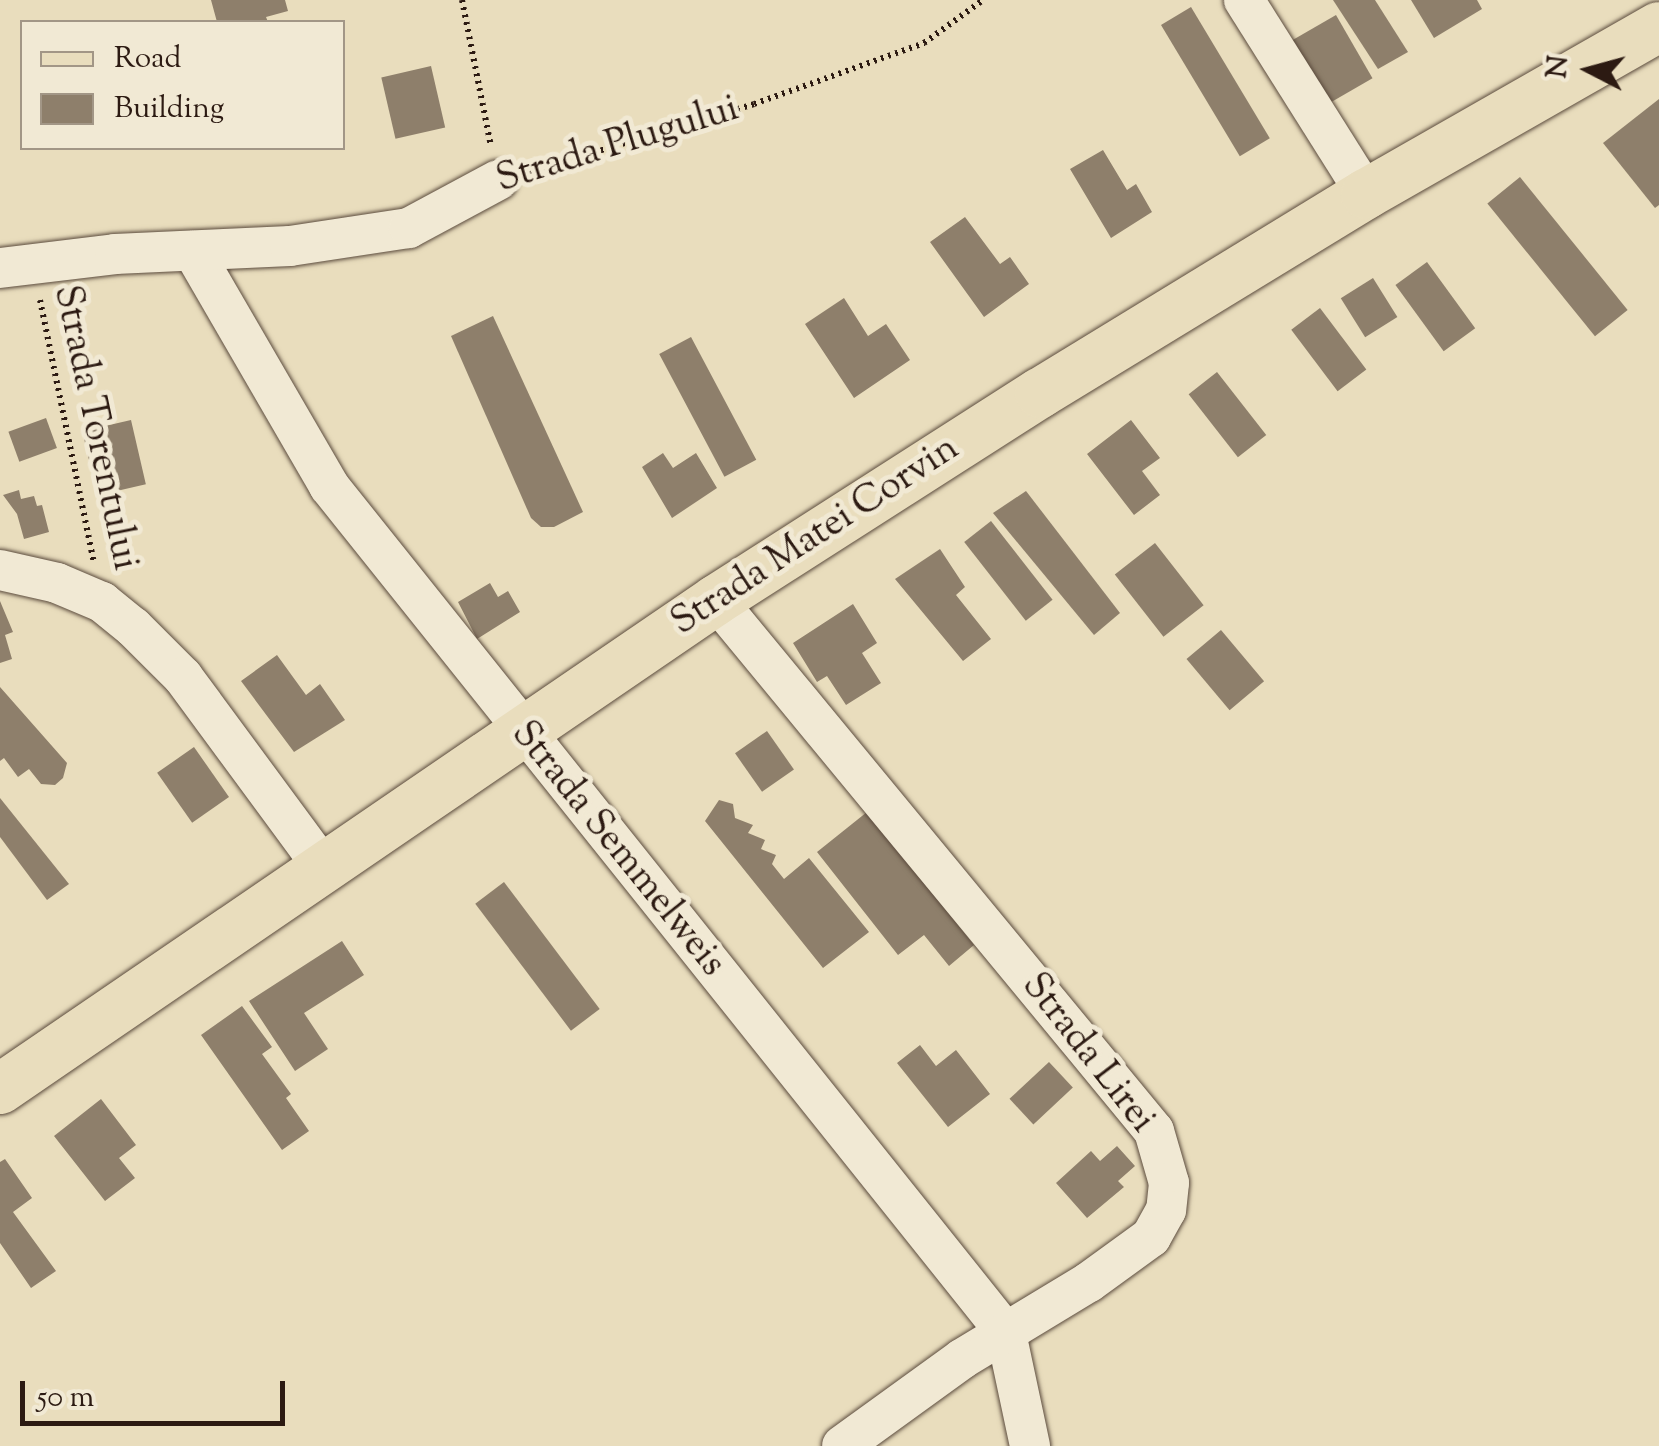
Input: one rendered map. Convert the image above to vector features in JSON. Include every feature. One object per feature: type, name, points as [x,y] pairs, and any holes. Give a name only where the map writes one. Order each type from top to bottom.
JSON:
[{"type":"main road","name":"Strada Matei Corvin","points":[[0,1089],[716,600],[1040,392],[1366,194],[1659,27]]},
{"type":"street","points":[[1244,0],[1366,194]]},
{"type":"street","name":"Strada Plugului","points":[[16,267],[114,254],[290,246],[409,228],[498,180]]},
{"type":"street","name":"Strada Semmelweis","points":[[194,251],[329,486],[1006,1332],[1030,1446]]},
{"type":"street","points":[[0,570],[57,584],[102,602],[183,676],[324,868]]},
{"type":"street","name":"Strada Lirei","points":[[716,600],[1154,1131],[1170,1183],[1166,1210],[1152,1237],[842,1446]]},
{"type":"path","points":[[462,0],[498,180]]},
{"type":"path","name":"Strada Plugului","points":[[498,180],[754,104],[924,43],[983,0]]},
{"type":"path","name":"Strada Torentului","points":[[16,267],[102,602]]},
{"type":"building","points":[[211,0],[285,0],[288,11],[266,17],[267,20],[216,20]]},
{"type":"building","points":[[1333,0],[1375,0],[1408,52],[1378,69]]},
{"type":"building","points":[[1411,0],[1477,0],[1482,9],[1434,38]]},
{"type":"building","points":[[1191,7],[1270,138],[1240,156],[1161,25]]},
{"type":"building","points":[[1336,15],[1372,78],[1327,104],[1291,41]]},
{"type":"building","points":[[431,66],[445,127],[395,139],[381,77]]},
{"type":"building","points":[[1659,99],[1659,205],[1655,208],[1603,143]]},
{"type":"building","points":[[1103,150],[1127,190],[1136,184],[1152,212],[1111,238],[1070,169]]},
{"type":"building","points":[[1520,177],[1628,310],[1595,336],[1487,203]]},
{"type":"building","points":[[965,217],[1000,264],[1010,257],[1029,284],[984,317],[930,242]]},
{"type":"building","points":[[1427,262],[1475,328],[1444,351],[1395,285]]},
{"type":"building","points":[[1373,278],[1397,317],[1365,337],[1341,298]]},
{"type":"building","points":[[844,298],[868,336],[886,324],[910,360],[854,398],[805,324]]},
{"type":"building","points":[[1320,308],[1366,369],[1338,391],[1291,330]]},
{"type":"building","points":[[493,316],[583,512],[554,527],[541,527],[531,518],[451,336]]},
{"type":"building","points":[[691,337],[756,460],[724,477],[659,354]]},
{"type":"building","points":[[1217,372],[1266,435],[1238,457],[1189,394]]},
{"type":"building","points":[[46,418],[57,448],[19,462],[8,432]]},
{"type":"building","points":[[131,420],[146,484],[97,496],[82,431]]},
{"type":"building","points":[[1131,420],[1160,458],[1142,471],[1160,495],[1134,515],[1087,454]]},
{"type":"building","points":[[663,453],[673,468],[696,453],[717,488],[672,518],[642,467]]},
{"type":"building","points":[[19,490],[21,499],[34,496],[37,506],[42,505],[49,532],[24,539],[17,514],[3,495]]},
{"type":"building","points":[[1026,491],[1120,613],[1094,635],[993,513]]},
{"type":"building","points":[[991,521],[1053,600],[1026,621],[964,542]]},
{"type":"building","points":[[1155,543],[1204,605],[1163,637],[1115,574]]},
{"type":"building","points":[[940,549],[965,587],[956,595],[991,639],[963,661],[895,579]]},
{"type":"building","points":[[490,583],[498,597],[508,591],[520,612],[477,639],[458,602]]},
{"type":"building","points":[[0,601],[13,632],[5,635],[12,659],[0,663]]},
{"type":"building","points":[[853,604],[877,643],[862,653],[881,683],[846,705],[827,676],[817,682],[793,643]]},
{"type":"building","points":[[1221,630],[1264,681],[1230,710],[1187,659]]},
{"type":"building","points":[[277,655],[306,695],[320,684],[345,720],[294,752],[241,681]]},
{"type":"building","points":[[0,687],[67,763],[63,778],[55,785],[41,784],[29,769],[18,777],[4,758],[0,761]]},
{"type":"building","points":[[767,731],[794,770],[762,792],[735,753]]},
{"type":"building","points":[[194,747],[229,797],[192,823],[157,773]]},
{"type":"building","points":[[0,798],[69,884],[47,900],[0,837]]},
{"type":"building","points":[[719,800],[733,804],[735,818],[753,825],[748,833],[765,840],[761,849],[776,855],[772,864],[784,879],[809,858],[869,932],[823,968],[705,821]]},
{"type":"building","points":[[867,812],[974,945],[949,966],[924,935],[898,955],[817,852]]},
{"type":"building","points":[[504,882],[600,1009],[571,1031],[475,904]]},
{"type":"building","points":[[342,941],[364,975],[304,1013],[328,1049],[295,1071],[249,1001]]},
{"type":"building","points":[[242,1006],[272,1047],[262,1054],[291,1094],[286,1098],[309,1131],[282,1150],[201,1035]]},
{"type":"building","points":[[920,1045],[936,1066],[956,1050],[990,1094],[948,1127],[897,1063]]},
{"type":"building","points":[[1049,1062],[1073,1088],[1033,1124],[1010,1099]]},
{"type":"building","points":[[101,1099],[136,1145],[119,1158],[135,1178],[105,1201],[54,1136]]},
{"type":"building","points":[[1117,1146],[1135,1166],[1118,1181],[1124,1187],[1087,1218],[1056,1183],[1091,1151],[1100,1161]]},
{"type":"building","points":[[5,1159],[32,1198],[13,1212],[56,1271],[31,1288],[0,1243],[0,1162]]}]
